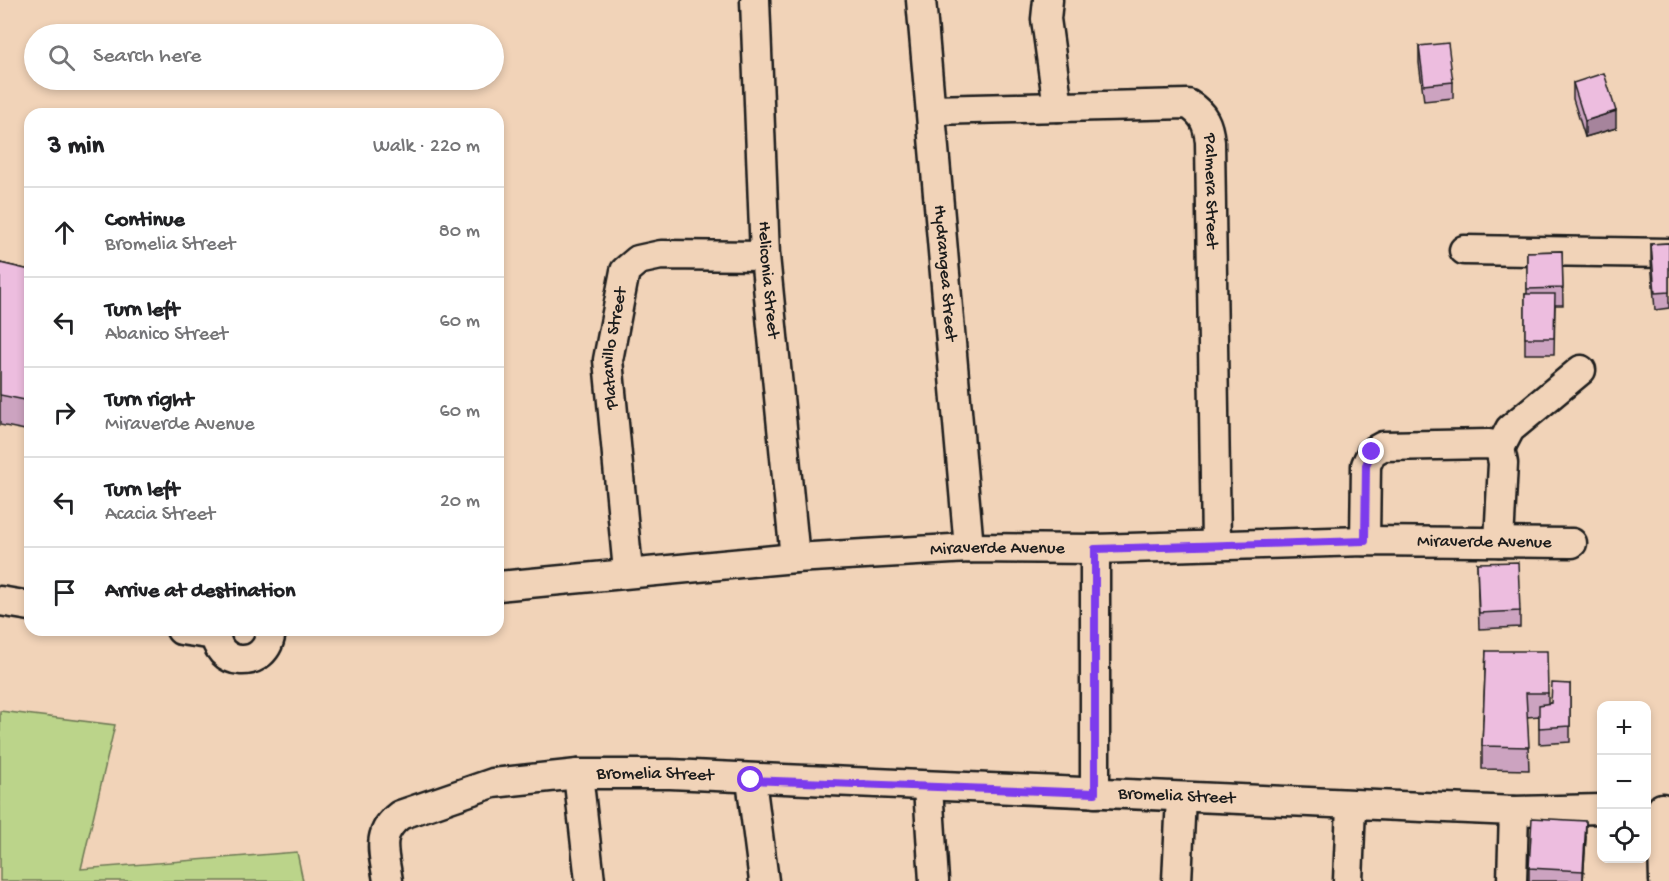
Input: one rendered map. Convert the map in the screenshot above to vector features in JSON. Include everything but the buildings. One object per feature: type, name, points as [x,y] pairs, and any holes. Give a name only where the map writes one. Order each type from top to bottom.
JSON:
[{"type":"street","name":"Heliconia Street","points":[[755,0],[765,256],[795,558]]},
{"type":"street","name":"Hydrangea Street","points":[[921,0],[969,548]]},
{"type":"street","points":[[1048,0],[1046,19],[1058,107]]},
{"type":"street","name":"Palmera Street","points":[[931,110],[1188,104],[1200,112],[1208,125],[1211,154],[1216,545]]},
{"type":"street","points":[[1464,249],[1669,253]]},
{"type":"street","name":"Platanillo Street","points":[[627,571],[608,360],[625,271],[638,260],[661,255],[765,256]]},
{"type":"street","points":[[1499,543],[1503,463],[1500,448],[1510,429],[1581,370]]},
{"type":"street","points":[[1365,541],[1366,465],[1372,452],[1383,446],[1489,444],[1500,448]]},
{"type":"street","name":"Miraverde Avenue","points":[[504,585],[627,571],[969,548],[1095,549],[1365,541],[1572,543]]},
{"type":"street","points":[[1095,549],[1095,793]]},
{"type":"street","points":[[0,601],[24,605]]},
{"type":"street","points":[[216,636],[218,646],[225,654],[234,659],[245,660],[264,651],[270,636]]},
{"type":"street","points":[[578,774],[590,881]]},
{"type":"street","name":"Bromelia Street","points":[[388,881],[382,836],[388,824],[400,815],[493,783],[578,774],[670,774],[751,780],[1095,793],[1351,806],[1514,811],[1597,809]]},
{"type":"street","points":[[751,780],[764,881]]},
{"type":"street","points":[[928,788],[934,881]]},
{"type":"street","points":[[1177,881],[1181,797]]},
{"type":"street","points":[[1348,881],[1351,806]]},
{"type":"street","points":[[1659,808],[1664,881]]},
{"type":"street","points":[[1512,881],[1514,811]]},
{"type":"green space","points":[[0,711],[115,725],[81,869],[297,852],[303,881],[0,881]]},
{"type":"route","points":[[751,780],[1095,793],[1095,549],[1365,541],[1366,465],[1372,452]]}]
